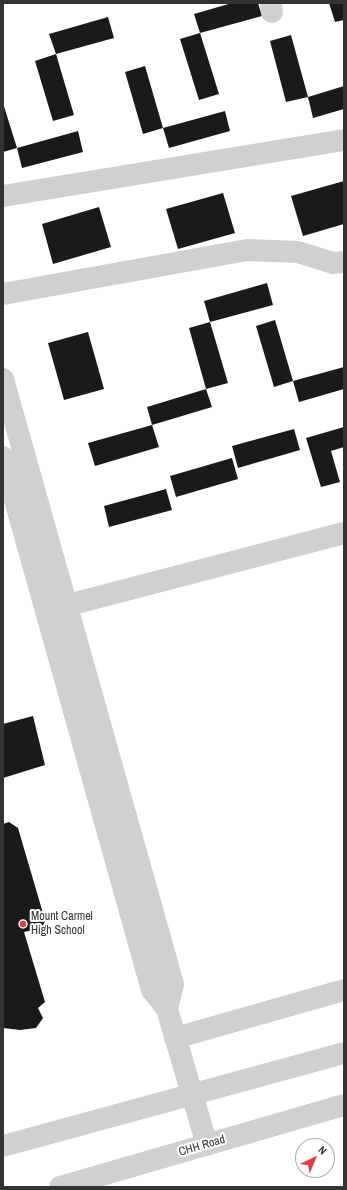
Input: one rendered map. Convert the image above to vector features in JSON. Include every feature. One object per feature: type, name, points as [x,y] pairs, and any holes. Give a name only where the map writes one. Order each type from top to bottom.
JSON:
[{"type":"street","points":[[3,196],[344,140]]},
{"type":"street","points":[[3,294],[247,250],[298,252],[333,263],[344,262]]},
{"type":"street","points":[[3,379],[56,608],[152,990],[167,1009],[206,1145]]},
{"type":"street","points":[[3,457],[56,608]]},
{"type":"street","points":[[56,608],[344,533]]},
{"type":"street","points":[[175,1038],[344,990]]},
{"type":"street","points":[[3,1146],[344,1052]]},
{"type":"street","name":"CHH Road","points":[[60,1187],[344,1105]]},
{"type":"building","points":[[232,3],[258,3],[262,16],[200,33],[194,14]]},
{"type":"building","points":[[329,3],[344,3],[344,20],[335,22]]},
{"type":"building","points":[[108,17],[114,38],[56,54],[49,34]]},
{"type":"building","points":[[200,33],[219,94],[199,100],[180,39]]},
{"type":"building","points":[[291,35],[308,97],[286,102],[270,41]]},
{"type":"building","points":[[56,54],[74,115],[53,121],[35,61]]},
{"type":"building","points":[[145,66],[163,128],[143,134],[125,72]]},
{"type":"building","points":[[344,86],[344,109],[313,118],[308,97]]},
{"type":"building","points":[[3,103],[17,148],[3,152]]},
{"type":"building","points":[[225,111],[230,131],[169,148],[163,128]]},
{"type":"building","points":[[78,131],[83,152],[22,168],[17,148]]},
{"type":"building","points":[[344,181],[344,224],[303,236],[291,196]]},
{"type":"building","points":[[223,193],[235,233],[178,249],[166,209]]},
{"type":"building","points":[[99,207],[111,247],[53,264],[42,224]]},
{"type":"building","points":[[267,283],[273,305],[210,322],[204,301]]},
{"type":"building","points":[[275,320],[293,381],[274,387],[256,326]]},
{"type":"building","points":[[210,322],[228,383],[206,389],[189,328]]},
{"type":"building","points":[[88,332],[104,389],[64,400],[48,343]]},
{"type":"building","points":[[344,367],[344,389],[299,402],[293,381]]},
{"type":"building","points":[[206,389],[212,407],[152,425],[147,407]]},
{"type":"building","points":[[152,425],[159,447],[95,466],[88,443]]},
{"type":"building","points":[[344,427],[344,447],[331,451],[340,482],[321,487],[306,438]]},
{"type":"building","points":[[294,429],[300,450],[238,468],[232,446]]},
{"type":"building","points":[[232,458],[238,479],[176,497],[170,476]]},
{"type":"building","points":[[166,489],[172,510],[109,527],[104,506]]},
{"type":"building","points":[[33,716],[45,765],[3,778],[3,724]]},
{"type":"building","name":"Mount Carmel High School","points":[[9,822],[18,828],[45,920],[43,928],[24,932],[45,1002],[38,1008],[43,1018],[36,1028],[20,1030],[3,1028],[3,824]]},
{"type":"place","name":"Mount Carmel High School","points":[[23,924]]}]
